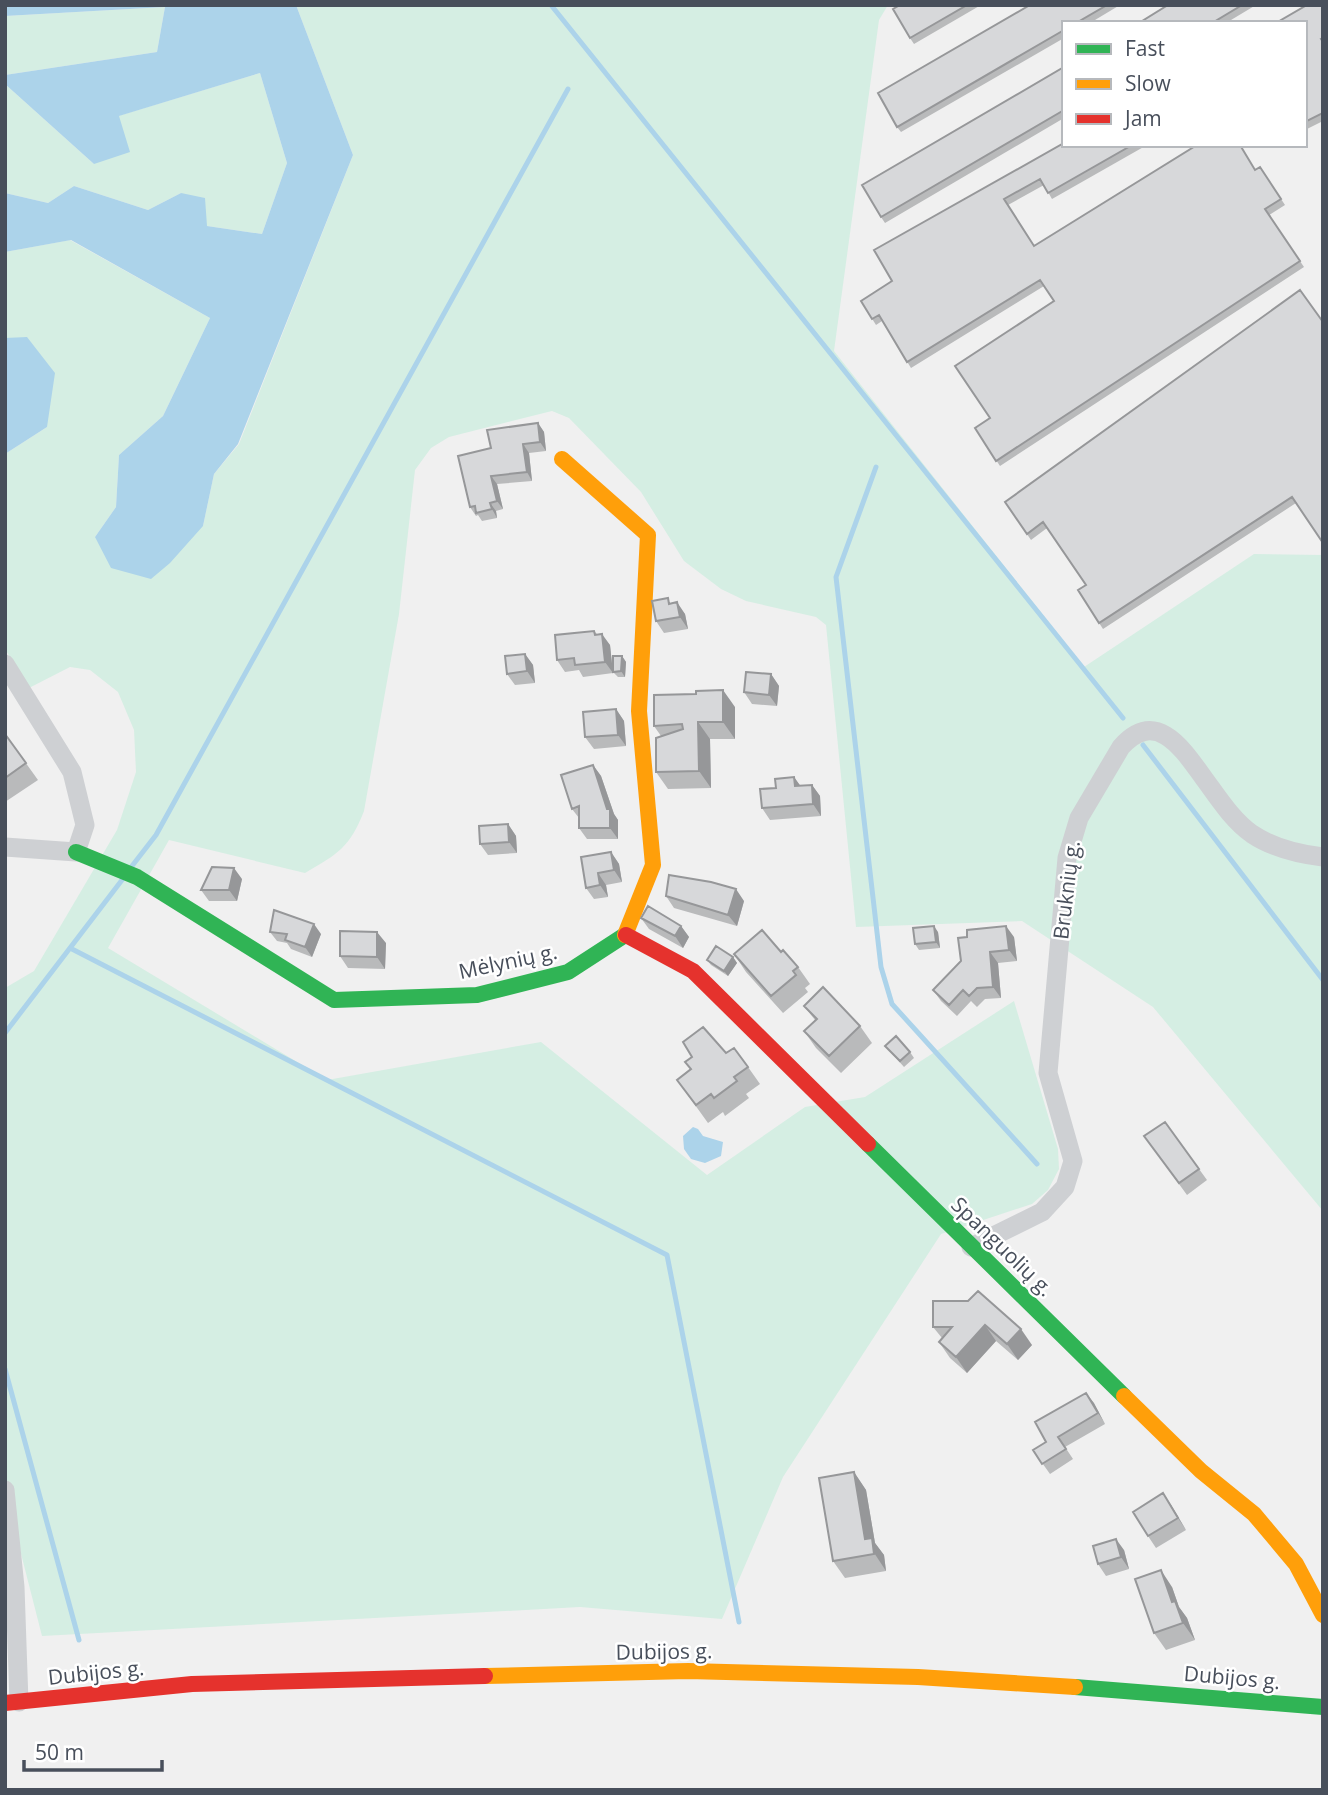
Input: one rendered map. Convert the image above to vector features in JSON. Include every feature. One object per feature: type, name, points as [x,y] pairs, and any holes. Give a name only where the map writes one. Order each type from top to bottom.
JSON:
[{"type":"street","points":[[562,459],[648,535],[639,711],[653,865],[626,936]]},
{"type":"street","points":[[5,664],[72,772],[85,825],[76,852],[5,847]]},
{"type":"street","name":"Bruknių g.","points":[[971,1247],[1042,1212],[1065,1187],[1073,1161],[1048,1073],[1067,858],[1079,818],[1129,738],[1142,731],[1153,731],[1175,740],[1235,818],[1251,833],[1275,847],[1302,855],[1323,857]]},
{"type":"street","name":"Mėlynių g.","points":[[76,852],[137,877],[334,1000],[477,995],[568,972],[626,936]]},
{"type":"street","name":"Spanguolių g.","points":[[626,936],[693,971],[1201,1471],[1254,1514],[1296,1564],[1323,1615]]},
{"type":"street","points":[[5,1490],[15,1587],[12,1702]]},
{"type":"street","name":"Dubijos g.","points":[[12,1702],[192,1684],[688,1671],[918,1677],[1027,1683],[1323,1707]]},
{"type":"green space","points":[[296,5],[888,5],[879,20],[834,351],[1084,667],[1254,554],[1323,555],[1323,1211],[1153,1007],[1022,921],[856,927],[826,625],[816,617],[746,601],[721,589],[684,561],[641,492],[569,418],[552,411],[449,437],[431,448],[415,470],[399,614],[364,811],[354,833],[342,848],[305,873],[169,840],[108,948],[327,1080],[541,1042],[707,1175],[805,1107],[865,1097],[1014,1001],[1058,1149],[1059,1169],[1048,1190],[1032,1204],[941,1234],[783,1477],[722,1619],[580,1607],[42,1636],[5,1491],[5,988],[34,971],[117,830],[136,772],[134,730],[118,692],[90,670],[70,667],[29,688],[5,649],[5,454],[47,427],[27,338],[5,338],[5,252],[70,240],[210,318],[163,416],[119,455],[116,507],[95,537],[203,526],[214,474],[239,444],[353,155]]},
{"type":"green space","points":[[165,7],[157,52],[5,75],[5,16]]},
{"type":"green space","points":[[260,73],[287,163],[262,234],[207,226],[181,193],[148,210],[74,186],[48,203],[5,193],[5,84],[94,164],[118,116]]},
{"type":"water","points":[[5,5],[296,5],[353,155],[238,444],[214,474],[203,526],[170,563],[151,579],[111,568],[95,537],[116,507],[119,455],[163,416],[210,318],[71,240],[5,252],[5,193],[48,203],[74,186],[148,210],[181,193],[205,198],[207,226],[262,234],[287,163],[260,73],[119,116],[130,152],[94,164],[5,84],[5,75],[157,52],[165,7],[5,16]]},
{"type":"water","points":[[27,337],[55,373],[47,427],[5,454],[5,338]]},
{"type":"water","points":[[693,1127],[703,1136],[723,1142],[721,1156],[705,1163],[691,1159],[684,1149],[683,1136]]},
{"type":"building","points":[[900,5],[967,5],[910,38],[893,9]]},
{"type":"building","points":[[1030,5],[1107,5],[1079,21],[1062,21],[1062,31],[897,127],[878,93]]},
{"type":"building","points":[[1168,5],[1242,5],[1215,21],[1142,21]]},
{"type":"building","points":[[1307,5],[1323,5],[1323,113],[1307,121],[1307,21],[1279,21]]},
{"type":"building","points":[[1062,68],[1062,111],[881,217],[862,185]]},
{"type":"building","points":[[1062,144],[1062,147],[1128,147],[1048,193],[1040,179],[1004,199],[1034,246],[1194,147],[1241,147],[1255,170],[1260,167],[1281,199],[1265,209],[1300,261],[996,461],[975,428],[990,418],[955,366],[1054,301],[1040,280],[907,362],[879,315],[872,319],[861,301],[892,281],[874,250]]},
{"type":"building","points":[[1300,290],[1323,322],[1323,543],[1292,497],[1099,623],[1078,590],[1086,585],[1043,522],[1027,534],[1005,502]]},
{"type":"building","points":[[538,423],[540,442],[523,444],[527,472],[491,476],[497,501],[490,503],[492,509],[476,513],[475,506],[470,507],[458,456],[491,448],[487,430]]},
{"type":"building","points":[[668,598],[669,604],[677,602],[680,617],[656,621],[652,601]]},
{"type":"building","points":[[594,631],[595,635],[602,634],[605,662],[575,665],[574,658],[557,660],[555,635]]},
{"type":"building","points":[[525,654],[527,671],[507,674],[505,656]]},
{"type":"building","points":[[613,656],[622,656],[621,671],[613,672]]},
{"type":"building","points":[[746,672],[771,674],[769,695],[744,692]]},
{"type":"building","points":[[723,690],[723,722],[698,722],[699,771],[656,772],[656,738],[683,729],[682,724],[654,726],[654,695]]},
{"type":"building","points":[[616,709],[618,735],[585,737],[583,712]]},
{"type":"building","points":[[5,734],[26,763],[5,778]]},
{"type":"building","points":[[593,765],[607,809],[610,809],[610,828],[579,828],[579,806],[572,809],[561,775]]},
{"type":"building","points":[[794,777],[795,786],[812,785],[813,804],[762,808],[760,789],[776,788],[775,779]]},
{"type":"building","points":[[508,824],[509,842],[480,844],[479,826]]},
{"type":"building","points":[[611,852],[614,870],[598,873],[600,885],[586,888],[581,857]]},
{"type":"building","points":[[212,867],[234,868],[229,890],[201,890]]},
{"type":"building","points":[[669,875],[736,889],[728,915],[666,896]]},
{"type":"building","points":[[648,906],[681,926],[675,936],[641,918]]},
{"type":"building","points":[[274,910],[314,924],[305,947],[285,940],[287,934],[270,932]]},
{"type":"building","points":[[934,926],[936,942],[915,944],[913,928]]},
{"type":"building","points":[[1006,926],[1009,950],[990,952],[993,987],[977,988],[969,996],[963,990],[949,1005],[933,990],[961,961],[958,938],[967,937],[967,930]]},
{"type":"building","points":[[762,930],[798,967],[793,971],[796,975],[771,996],[734,954]]},
{"type":"building","points":[[340,931],[377,932],[377,957],[340,956]]},
{"type":"building","points":[[716,946],[733,957],[724,971],[707,960]]},
{"type":"building","points":[[823,987],[860,1026],[829,1056],[804,1031],[817,1019],[804,1006]]},
{"type":"building","points":[[703,1027],[726,1053],[734,1048],[748,1067],[734,1077],[737,1081],[714,1098],[711,1094],[696,1105],[677,1080],[691,1069],[685,1062],[692,1057],[683,1042]]},
{"type":"building","points":[[896,1036],[910,1052],[900,1061],[885,1046]]},
{"type":"building","points":[[1165,1122],[1199,1169],[1179,1183],[1144,1136]]},
{"type":"building","points":[[978,1291],[1021,1329],[1007,1344],[985,1325],[956,1357],[939,1342],[952,1327],[933,1327],[933,1301],[968,1301]]},
{"type":"building","points":[[1086,1393],[1098,1413],[1058,1437],[1066,1449],[1042,1464],[1033,1450],[1046,1442],[1035,1422]]},
{"type":"building","points":[[854,1472],[865,1539],[872,1538],[874,1554],[833,1561],[819,1478]]},
{"type":"building","points":[[1163,1493],[1178,1518],[1148,1536],[1133,1512]]},
{"type":"building","points":[[1116,1539],[1121,1557],[1098,1564],[1093,1546]]},
{"type":"building","points":[[1161,1570],[1172,1602],[1175,1601],[1183,1623],[1154,1633],[1135,1579]]},
{"type":"waterway","points":[[551,5],[1123,718]]},
{"type":"waterway","points":[[132,866],[156,835],[568,89]]},
{"type":"waterway","points":[[876,467],[836,577],[881,967],[892,1004],[1037,1164]]},
{"type":"waterway","points":[[1143,745],[1323,980]]},
{"type":"waterway","points":[[5,1033],[122,880]]},
{"type":"waterway","points":[[70,948],[667,1255],[739,1622]]},
{"type":"waterway","points":[[5,1369],[79,1640]]},
{"type":"traffic: fast","points":[[76,852],[137,877],[334,1000],[477,995],[568,972],[625,935]]},
{"type":"traffic: fast","points":[[868,1144],[1124,1396]]},
{"type":"traffic: fast","points":[[1075,1687],[1323,1707]]},
{"type":"traffic: slow","points":[[562,459],[648,535],[639,711],[653,865],[625,935]]},
{"type":"traffic: slow","points":[[1124,1396],[1201,1471],[1254,1514],[1296,1564],[1323,1615]]},
{"type":"traffic: slow","points":[[485,1676],[688,1671],[918,1677],[1075,1687]]},
{"type":"traffic: jam","points":[[626,935],[693,971],[868,1144]]},
{"type":"traffic: jam","points":[[5,1703],[192,1684],[485,1676]]}]
